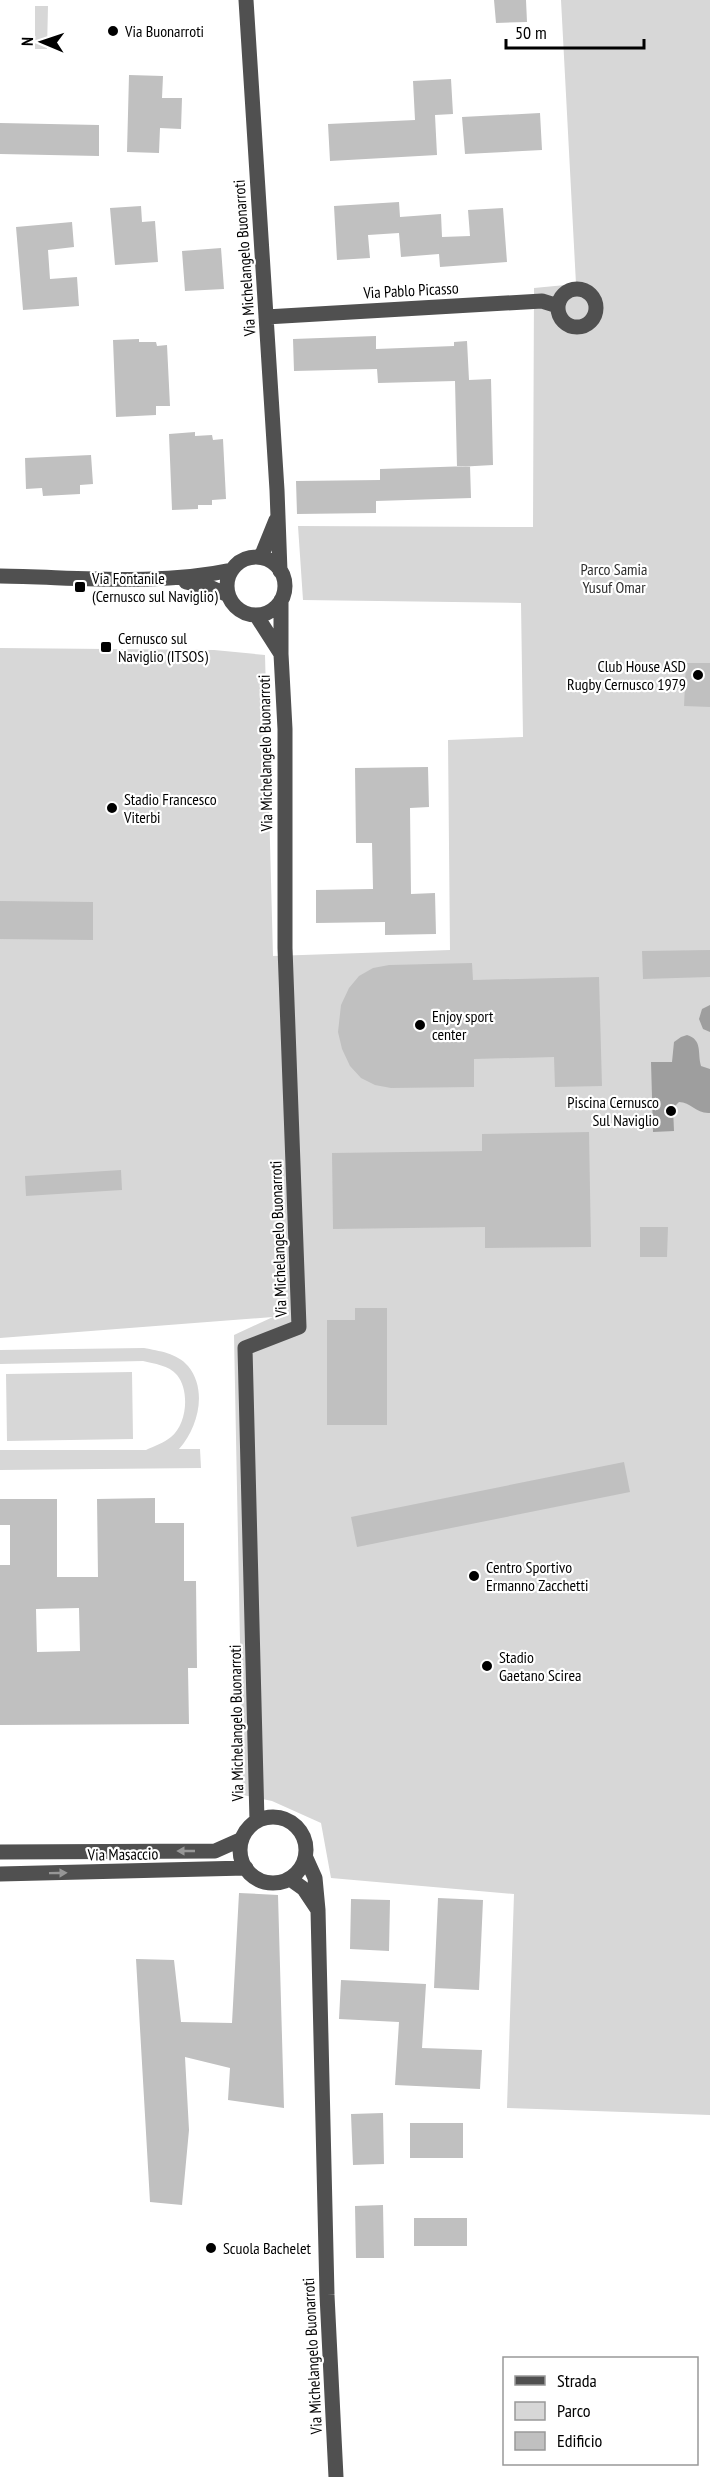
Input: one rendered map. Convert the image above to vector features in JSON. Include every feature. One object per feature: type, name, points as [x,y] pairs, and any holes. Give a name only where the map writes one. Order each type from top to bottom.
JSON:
[{"type":"street","name":"Via Michelangelo Buonarroti","points":[[246,0],[279,514],[280,571]]},
{"type":"street","name":"Via Pablo Picasso","points":[[266,316],[542,301],[558,306]]},
{"type":"street","name":"Via Michelangelo Buonarroti","points":[[261,557],[279,514]]},
{"type":"street","points":[[168,579],[198,584],[228,595],[240,610],[256,615],[269,612],[281,600],[284,582],[280,571],[269,560],[261,557],[243,560],[232,570],[227,582],[228,595]]},
{"type":"street","points":[[0,576],[168,579],[198,577],[232,570]]},
{"type":"street","name":"Via Michelangelo Buonarroti","points":[[257,1821],[245,1348],[299,1328],[285,948],[285,729],[281,600]]},
{"type":"street","name":"Via Michelangelo Buonarroti","points":[[256,615],[281,654]]},
{"type":"street","points":[[242,1839],[241,1855],[246,1868],[255,1877],[264,1882],[280,1882],[290,1879],[298,1872],[306,1858],[306,1842],[294,1824],[275,1817],[257,1821]]},
{"type":"street","name":"Via Masaccio","points":[[0,1852],[215,1851],[242,1839],[247,1830],[257,1821]]},
{"type":"street","name":"Via Michelangelo Buonarroti","points":[[306,1858],[315,1878],[318,1910],[327,2295],[336,2477]]},
{"type":"street","name":"Via Masaccio","points":[[0,1874],[246,1868]]},
{"type":"street","points":[[290,1879],[304,1889],[318,1910]]},
{"type":"green space","name":"Centro Sportivo Ermanno Zacchetti","points":[[561,0],[710,0],[710,2115],[507,2108],[514,1894],[331,1878],[321,1823],[272,1801],[243,1795],[234,1335],[273,1317],[0,1338],[0,648],[214,650],[265,655],[273,956],[450,950],[448,740],[523,737],[521,603],[303,600],[298,526],[533,527],[534,288],[576,284]]},
{"type":"green space","points":[[35,6],[48,6],[47,49],[35,49]]},
{"type":"green space","points":[[144,1348],[179,1358],[194,1376],[198,1386],[198,1409],[191,1431],[179,1449],[200,1449],[201,1468],[0,1470],[0,1450],[146,1450],[165,1441],[176,1431],[181,1424],[185,1398],[177,1375],[170,1369],[156,1364],[143,1361],[0,1364],[0,1350]]},
{"type":"green space","points":[[132,1372],[133,1439],[7,1441],[6,1374]]},
{"type":"shaded area","points":[[710,1005],[710,1032],[703,1029],[699,1019],[702,1009]]},
{"type":"shaded area","points":[[687,1035],[692,1037],[697,1044],[701,1066],[710,1069],[710,1113],[701,1112],[679,1102],[673,1108],[674,1131],[653,1132],[651,1062],[672,1062],[674,1042]]},
{"type":"building","points":[[494,0],[526,0],[527,22],[496,23]]},
{"type":"building","points":[[129,75],[163,76],[162,98],[182,98],[181,129],[160,128],[159,153],[127,152]]},
{"type":"building","points":[[451,79],[453,114],[435,115],[437,155],[330,161],[328,124],[415,120],[413,81]]},
{"type":"building","points":[[540,113],[542,150],[465,154],[462,117]]},
{"type":"building","points":[[0,123],[99,125],[99,156],[0,154]]},
{"type":"building","points":[[399,202],[400,217],[441,214],[442,237],[470,236],[468,210],[503,208],[507,262],[440,267],[439,254],[401,257],[399,233],[368,235],[370,258],[337,260],[334,206]]},
{"type":"building","points":[[141,206],[142,222],[155,221],[158,262],[115,265],[110,208]]},
{"type":"building","points":[[72,222],[74,247],[48,250],[50,279],[77,277],[79,306],[23,310],[16,227]]},
{"type":"building","points":[[221,248],[224,289],[185,291],[182,251]]},
{"type":"building","points":[[376,336],[376,349],[454,346],[454,342],[467,341],[469,380],[491,379],[493,465],[457,467],[455,381],[378,383],[377,369],[294,371],[293,339]]},
{"type":"building","points":[[139,339],[139,342],[156,342],[157,346],[167,345],[170,406],[156,406],[156,415],[116,417],[113,340]]},
{"type":"building","points":[[195,432],[195,436],[212,435],[213,440],[223,439],[226,499],[212,500],[212,505],[198,505],[198,509],[172,510],[169,434]]},
{"type":"building","points":[[91,455],[93,484],[80,485],[80,494],[43,496],[42,488],[26,489],[25,458]]},
{"type":"building","points":[[470,466],[471,498],[376,501],[376,513],[297,514],[296,481],[380,480],[380,469]]},
{"type":"building","points":[[686,663],[710,663],[710,707],[684,706]]},
{"type":"building","points":[[428,767],[429,807],[410,808],[411,894],[435,893],[436,934],[385,935],[385,922],[316,923],[316,890],[373,889],[372,843],[356,843],[355,768]]},
{"type":"building","points":[[0,901],[93,902],[93,940],[0,939]]},
{"type":"building","points":[[710,950],[710,977],[643,979],[642,951]]},
{"type":"building","points":[[472,963],[473,980],[599,977],[602,1086],[555,1087],[554,1057],[474,1059],[474,1087],[391,1088],[375,1085],[361,1078],[350,1066],[342,1049],[338,1032],[341,1005],[349,988],[359,976],[373,968],[389,965]]},
{"type":"building","points":[[589,1132],[591,1247],[485,1248],[485,1227],[333,1229],[332,1153],[482,1151],[482,1134]]},
{"type":"building","points":[[121,1170],[122,1190],[26,1196],[25,1176]]},
{"type":"building","points":[[640,1227],[668,1227],[667,1257],[640,1257]]},
{"type":"building","points":[[355,1308],[387,1308],[387,1425],[327,1425],[327,1320],[355,1320]]},
{"type":"building","points":[[624,1462],[630,1492],[357,1547],[351,1517]]},
{"type":"building","points":[[155,1498],[155,1523],[184,1523],[184,1581],[196,1581],[197,1668],[188,1668],[189,1724],[0,1725],[0,1565],[10,1565],[10,1525],[0,1525],[0,1499],[57,1499],[57,1577],[98,1577],[97,1499]],"holes":[[[79,1608],[80,1651],[37,1652],[36,1609]]]},
{"type":"building","points":[[239,1893],[278,1895],[284,2108],[228,2100],[230,2068],[185,2057],[189,2130],[182,2205],[150,2202],[136,1959],[174,1960],[181,2022],[232,2023]]},
{"type":"building","points":[[438,1898],[483,1900],[479,1990],[434,1988]]},
{"type":"building","points":[[351,1899],[390,1900],[389,1951],[350,1949]]},
{"type":"building","points":[[341,1980],[426,1984],[422,2048],[482,2050],[480,2089],[395,2085],[399,2022],[339,2019]]},
{"type":"building","points":[[383,2113],[384,2164],[353,2165],[351,2114]]},
{"type":"building","points":[[410,2123],[463,2123],[463,2158],[410,2158]]},
{"type":"building","points":[[383,2205],[384,2258],[356,2258],[355,2206]]},
{"type":"building","points":[[414,2218],[467,2218],[467,2246],[414,2246]]},
{"type":"place","name":"Via Buonarroti","points":[[113,31]]},
{"type":"place","name":"Via Fontanile (Cernusco sul Naviglio)","points":[[80,587]]},
{"type":"place","name":"Cernusco sul Naviglio (ITSOS)","points":[[106,647]]},
{"type":"place","name":"Club House ASD Rugby Cernusco 1979","points":[[698,675]]},
{"type":"place","name":"Stadio Francesco Viterbi","points":[[112,808]]},
{"type":"place","name":"Enjoy sport center","points":[[420,1025]]},
{"type":"place","name":"Piscina Cernusco Sul Naviglio","points":[[671,1111]]},
{"type":"place","name":"Centro Sportivo Ermanno Zacchetti","points":[[474,1576]]},
{"type":"place","name":"Stadio Gaetano Scirea","points":[[487,1666]]},
{"type":"place","name":"Scuola Bachelet","points":[[211,2248]]},
{"type":"park label","name":"Parco Samia Yusuf Omar","points":[[614,578]]}]
